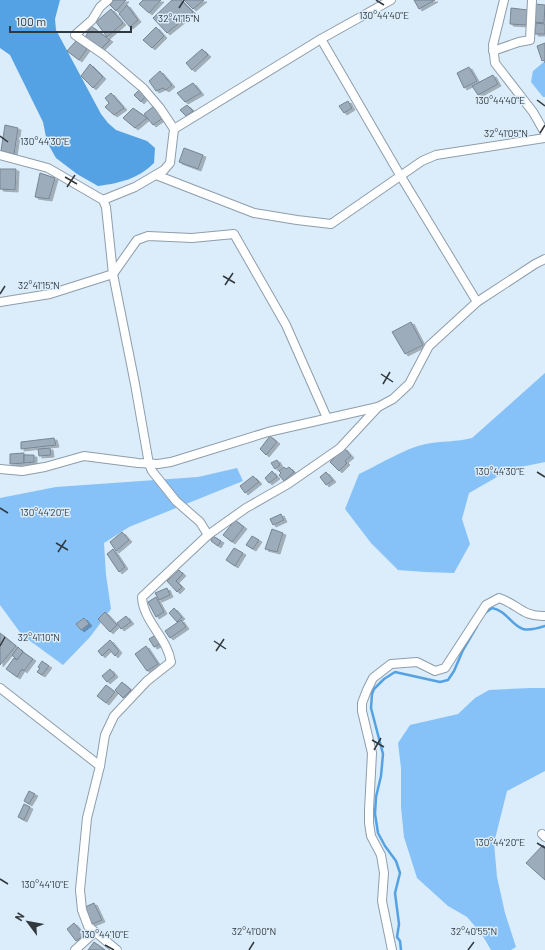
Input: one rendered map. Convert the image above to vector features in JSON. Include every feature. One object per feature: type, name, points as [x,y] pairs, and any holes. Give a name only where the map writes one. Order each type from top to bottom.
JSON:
[{"type":"street","points":[[103,200],[135,187],[164,170],[170,163],[174,129],[144,88],[104,55],[75,35],[92,20],[100,7],[108,0]]},
{"type":"street","points":[[174,129],[321,39],[391,0]]},
{"type":"street","points":[[504,0],[493,45],[495,63],[533,112],[545,133]]},
{"type":"street","points":[[494,51],[519,42],[530,40],[532,0]]},
{"type":"street","points":[[321,39],[400,175],[477,302]]},
{"type":"street","points":[[156,175],[254,213],[331,224],[400,175],[422,161],[436,155],[545,138]]},
{"type":"street","points":[[0,155],[48,168],[103,200],[106,207],[113,274],[149,464],[152,471],[176,501],[200,522],[208,535]]},
{"type":"street","points":[[0,302],[50,294],[113,274],[137,240],[143,237],[155,236],[192,238],[234,234],[286,325],[327,418]]},
{"type":"street","points":[[0,469],[22,471],[45,467],[84,456],[149,464],[171,462],[268,432],[378,407],[393,399],[408,384],[429,346],[477,302],[545,259]]},
{"type":"street","points":[[117,950],[88,926],[82,910],[80,890],[88,818],[100,766],[105,735],[114,716],[147,681],[171,662],[170,654],[162,638],[151,623],[143,606],[142,596],[208,535],[246,508],[288,484],[340,448],[378,407]]},
{"type":"street","points":[[392,950],[382,901],[384,873],[381,855],[371,836],[369,823],[372,753],[362,711],[362,703],[367,690],[373,678],[391,664],[417,662],[435,671],[444,668],[486,605],[499,598],[506,600],[530,616],[545,616]]},
{"type":"street","points":[[0,688],[100,766]]},
{"type":"street","points":[[75,950],[95,932]]},
{"type":"shaded area","points":[[0,0],[60,0],[55,19],[56,30],[101,114],[116,130],[147,141],[155,148],[154,163],[135,177],[98,186],[77,174],[56,158],[47,142],[43,122],[10,55],[0,48]]},
{"type":"shaded area","points":[[545,61],[545,97],[543,97],[531,82],[533,71]]},
{"type":"shaded area","points":[[545,373],[545,462],[511,469],[469,493],[462,519],[470,544],[454,573],[398,570],[371,543],[345,509],[359,474],[418,446],[472,438]]},
{"type":"shaded area","points":[[237,468],[243,481],[129,527],[104,543],[106,575],[111,609],[90,637],[63,665],[22,635],[0,605],[0,498],[56,487],[198,477]]},
{"type":"shaded area","points":[[545,688],[545,771],[507,791],[494,843],[497,877],[505,913],[516,947],[511,950],[491,950],[481,933],[467,917],[448,906],[417,878],[404,837],[401,807],[401,768],[398,743],[410,725],[458,714],[475,698],[489,690]]},
{"type":"building","points":[[114,0],[126,0],[116,11],[110,5]]},
{"type":"building","points":[[143,0],[161,0],[149,13],[139,4]]},
{"type":"building","points":[[172,0],[181,0],[193,12],[167,33],[153,18]]},
{"type":"building","points":[[184,0],[204,0],[193,9]]},
{"type":"building","points":[[414,0],[435,0],[419,9]]},
{"type":"building","points":[[535,4],[545,5],[544,23],[534,22]]},
{"type":"building","points":[[127,5],[138,20],[130,27],[119,14]]},
{"type":"building","points":[[511,8],[528,10],[526,25],[510,24]]},
{"type":"building","points":[[111,9],[123,23],[107,37],[96,22]]},
{"type":"building","points":[[536,23],[545,24],[545,34],[535,34]]},
{"type":"building","points":[[91,26],[110,40],[101,49],[85,38]]},
{"type":"building","points":[[156,27],[164,36],[152,48],[143,40]]},
{"type":"building","points":[[76,41],[87,49],[79,60],[67,51]]},
{"type":"building","points":[[545,43],[545,60],[542,61],[537,46]]},
{"type":"building","points":[[202,49],[208,55],[192,70],[186,63]]},
{"type":"building","points":[[90,64],[103,77],[93,88],[81,76]]},
{"type":"building","points":[[469,67],[477,81],[464,88],[457,73]]},
{"type":"building","points":[[160,71],[172,85],[166,90],[163,88],[156,91],[149,81]]},
{"type":"building","points":[[493,75],[498,84],[478,95],[472,86]]},
{"type":"building","points":[[193,83],[201,93],[185,102],[177,93]]},
{"type":"building","points":[[139,90],[146,96],[141,102],[134,95]]},
{"type":"building","points":[[111,93],[124,108],[114,115],[105,107],[109,103],[105,98]]},
{"type":"building","points":[[348,101],[352,108],[344,113],[339,106]]},
{"type":"building","points":[[187,105],[193,111],[186,116],[180,110]]},
{"type":"building","points":[[154,106],[163,118],[153,125],[144,114]]},
{"type":"building","points":[[133,108],[147,118],[135,128],[123,118]]},
{"type":"building","points":[[5,125],[18,128],[14,154],[1,151]]},
{"type":"building","points":[[184,148],[203,155],[198,169],[179,162]]},
{"type":"building","points":[[0,169],[16,169],[15,190],[0,189]]},
{"type":"building","points":[[40,173],[55,178],[49,199],[35,197]]},
{"type":"building","points":[[411,322],[423,345],[405,354],[392,332]]},
{"type":"building","points":[[270,436],[277,442],[266,455],[260,449]]},
{"type":"building","points":[[54,438],[56,445],[21,449],[21,442]]},
{"type":"building","points":[[50,448],[51,455],[39,456],[38,449]]},
{"type":"building","points":[[344,448],[351,456],[345,461],[347,463],[339,471],[330,462]]},
{"type":"building","points":[[24,453],[24,463],[10,464],[10,454]]},
{"type":"building","points":[[24,455],[34,455],[34,462],[24,463]]},
{"type":"building","points":[[277,460],[280,465],[275,469],[271,463]]},
{"type":"building","points":[[284,467],[286,469],[289,467],[294,472],[284,481],[279,475],[281,473],[279,471]]},
{"type":"building","points":[[272,471],[277,477],[269,483],[265,478]]},
{"type":"building","points":[[326,472],[333,480],[326,485],[320,477]]},
{"type":"building","points":[[253,476],[259,482],[245,493],[240,486]]},
{"type":"building","points":[[281,514],[284,520],[273,525],[270,519]]},
{"type":"building","points":[[235,520],[244,527],[232,542],[223,535]]},
{"type":"building","points":[[272,529],[283,533],[277,552],[265,549]]},
{"type":"building","points":[[122,532],[129,540],[116,551],[110,542]]},
{"type":"building","points":[[213,536],[221,541],[218,546],[211,541]]},
{"type":"building","points":[[252,536],[259,540],[253,549],[246,545]]},
{"type":"building","points":[[234,548],[243,553],[235,566],[226,560]]},
{"type":"building","points":[[113,549],[125,567],[119,572],[107,554]]},
{"type":"building","points":[[179,570],[183,574],[176,581],[182,587],[177,592],[167,581]]},
{"type":"building","points":[[167,588],[170,595],[159,600],[155,593]]},
{"type":"building","points":[[156,597],[164,612],[156,617],[148,602]]},
{"type":"building","points":[[174,608],[182,617],[177,622],[169,613]]},
{"type":"building","points":[[105,612],[117,625],[110,632],[98,619]]},
{"type":"building","points":[[126,616],[131,622],[121,629],[117,623]]},
{"type":"building","points":[[84,618],[89,624],[81,630],[76,624]]},
{"type":"building","points":[[181,620],[186,627],[170,638],[165,631]]},
{"type":"building","points":[[0,633],[16,646],[0,665]]},
{"type":"building","points":[[156,635],[160,644],[154,647],[149,639]]},
{"type":"building","points":[[110,640],[119,651],[115,656],[109,649],[102,656],[98,651]]},
{"type":"building","points":[[146,646],[158,664],[147,671],[135,654]]},
{"type":"building","points":[[18,647],[23,652],[17,660],[12,655]]},
{"type":"building","points":[[23,652],[33,659],[24,671],[22,669],[17,677],[6,669],[14,658],[17,660]]},
{"type":"building","points":[[42,661],[49,666],[42,675],[37,672]]},
{"type":"building","points":[[110,669],[115,675],[107,682],[102,676]]},
{"type":"building","points":[[122,682],[131,690],[123,698],[115,690]]},
{"type":"building","points":[[106,685],[115,692],[106,703],[97,696]]},
{"type":"building","points":[[29,791],[35,794],[29,804],[24,801]]},
{"type":"building","points":[[24,804],[30,807],[24,820],[18,817]]},
{"type":"building","points":[[543,845],[545,847],[545,880],[526,863]]},
{"type":"building","points":[[94,903],[102,920],[92,924],[85,907]]},
{"type":"building","points":[[74,923],[84,935],[76,941],[67,929]]},
{"type":"building","points":[[94,942],[105,950],[88,950]]},
{"type":"waterway","points":[[485,613],[492,608],[497,610],[519,627],[526,630],[545,626]]},
{"type":"waterway","points":[[401,950],[400,941],[397,937],[399,924],[395,893],[400,873],[396,861],[378,833],[375,814],[376,797],[381,776],[383,754],[371,708],[372,694],[374,689],[384,679],[395,672],[440,682],[448,680],[477,626]]}]
